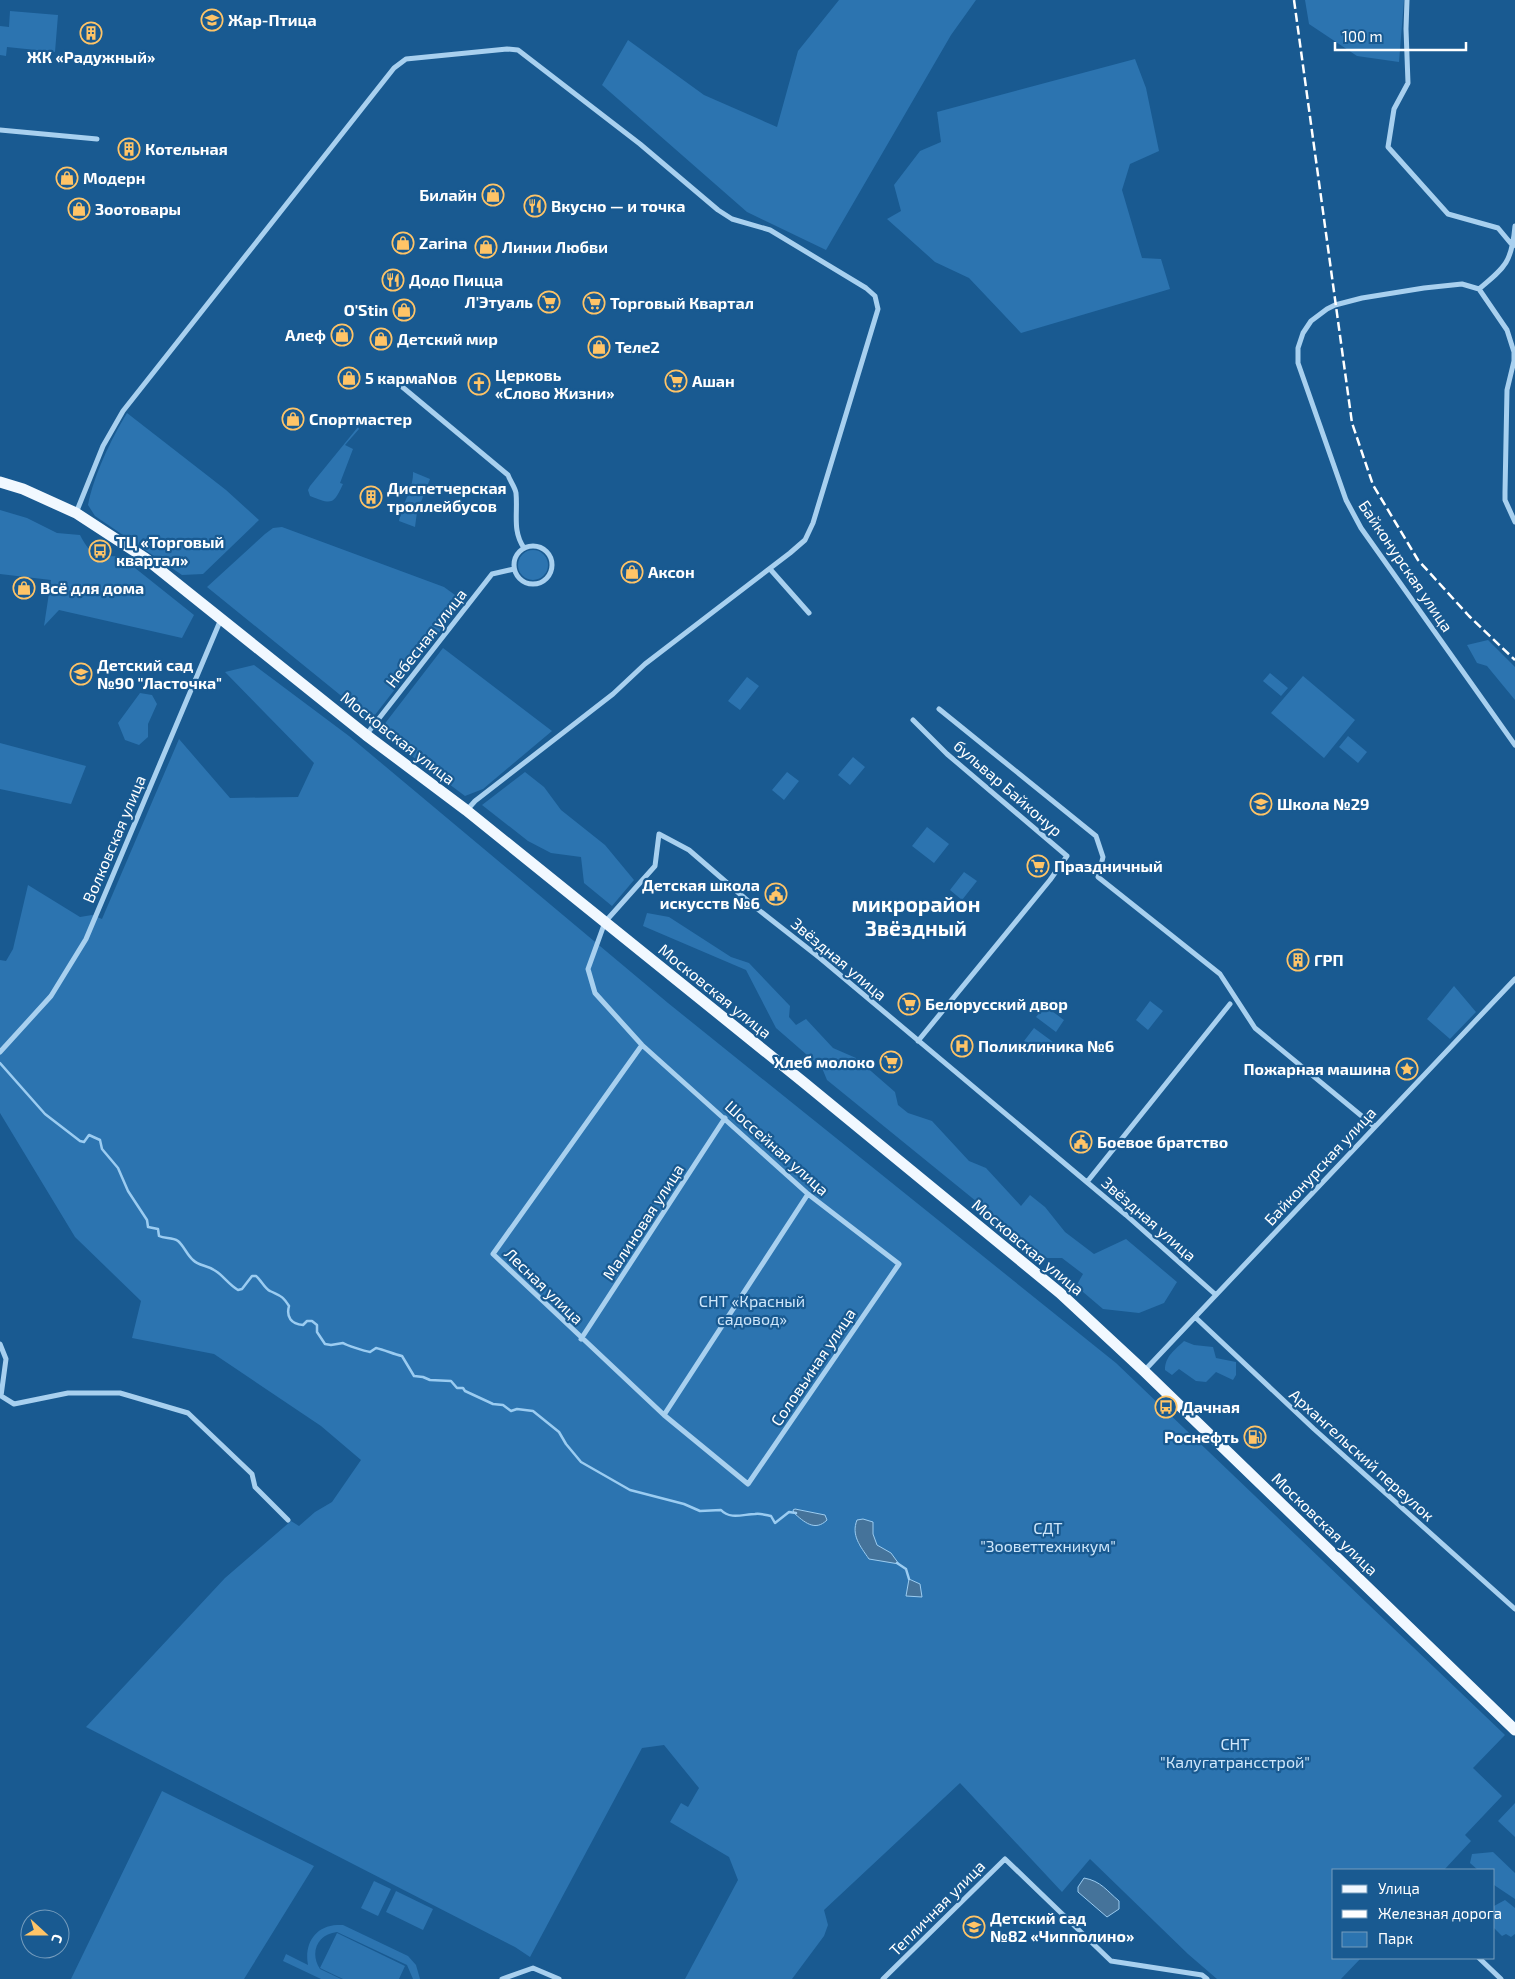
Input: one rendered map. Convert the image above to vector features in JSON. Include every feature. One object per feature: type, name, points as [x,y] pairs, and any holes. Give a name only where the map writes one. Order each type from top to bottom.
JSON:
[{"type":"main road","name":"Московская улица","points":[[0,482],[23,489],[76,513],[145,558],[366,735],[466,810],[1052,1287],[1144,1371],[1515,1730]]},
{"type":"street","points":[[1407,0],[1408,83],[1394,109],[1388,147],[1448,214],[1498,228],[1513,246]]},
{"type":"street","points":[[76,513],[103,446],[123,411],[394,68],[406,59],[507,49],[518,50],[640,144],[718,210],[732,219],[770,230],[866,288],[876,296],[878,309],[813,524],[805,540],[645,664],[613,694],[466,810]]},
{"type":"street","points":[[0,130],[97,139]]},
{"type":"street","points":[[1515,226],[1513,246],[1503,270],[1479,289],[1507,330],[1514,352],[1514,361],[1507,390],[1505,492],[1506,500],[1515,522]]},
{"type":"street","name":"Байконурская улица","points":[[1479,289],[1462,284],[1424,288],[1362,298],[1327,309],[1311,321],[1303,333],[1298,348],[1298,363],[1346,500],[1367,536],[1515,745]]},
{"type":"street","points":[[394,380],[508,475],[516,492],[515,520],[519,541],[524,548]]},
{"type":"street","points":[[539,546],[547,552],[552,561],[551,570],[542,582],[532,584],[523,581],[514,569],[517,554],[524,548],[539,546]]},
{"type":"street","points":[[770,568],[809,612]]},
{"type":"street","name":"Небесная улица","points":[[366,735],[492,574],[514,569]]},
{"type":"street","name":"Волковская улица","points":[[0,1052],[51,996],[86,939],[221,619]]},
{"type":"street","points":[[938,709],[1096,836],[1103,857],[1098,877],[1220,974],[1255,1028],[1375,1127]]},
{"type":"street","name":"бульвар Байконур","points":[[913,720],[947,754],[1067,856],[1050,880],[918,1041]]},
{"type":"street","name":"Звёздная улица","points":[[605,922],[655,866],[659,834],[689,850],[1087,1182],[1216,1295]]},
{"type":"street","name":"Шоссейная улица","points":[[605,922],[588,969],[594,993],[642,1045],[808,1194],[899,1264]]},
{"type":"street","name":"Байконурская улица","points":[[1144,1371],[1515,979]]},
{"type":"street","points":[[1087,1182],[1230,1004]]},
{"type":"street","name":"Лесная улица","points":[[642,1045],[493,1254],[581,1339],[664,1415],[748,1484]]},
{"type":"street","name":"Малиновая улица","points":[[581,1339],[725,1118]]},
{"type":"street","points":[[664,1415],[808,1194]]},
{"type":"street","name":"Соловьиная улица","points":[[748,1484],[899,1264]]},
{"type":"street","name":"Архангельский переулок","points":[[1195,1317],[1314,1430],[1515,1609]]},
{"type":"street","points":[[0,1344],[6,1359],[0,1396],[14,1404],[68,1393],[120,1393],[188,1413],[252,1474],[255,1487],[288,1520]]},
{"type":"street","name":"Тепличная улица","points":[[883,1979],[1004,1859],[1112,1961],[1202,1975],[1207,1979]]},
{"type":"street","points":[[1479,1959],[1501,1979]]},
{"type":"street","points":[[502,1979],[533,1968],[559,1979]]},
{"type":"green space","points":[[839,0],[976,0],[951,35],[826,250],[747,212],[602,85],[628,40],[704,95],[777,127],[798,51]]},
{"type":"green space","points":[[1305,0],[1404,0],[1399,62],[1357,56],[1309,24]]},
{"type":"green space","points":[[10,11],[58,15],[55,52],[7,47],[6,56],[0,55],[0,26],[9,27]]},
{"type":"green space","points":[[1135,59],[1146,88],[1159,151],[1130,164],[1122,190],[1142,258],[1161,259],[1170,289],[1021,333],[969,278],[935,262],[887,219],[901,211],[894,185],[920,151],[941,142],[937,112]]},
{"type":"green space","points":[[127,413],[226,490],[259,520],[203,574],[182,575],[95,516],[88,505],[94,482],[104,458]]},
{"type":"green space","points":[[358,427],[359,429],[345,445],[353,449],[340,483],[343,484],[337,496],[334,500],[327,502],[310,496],[308,490],[310,486]]},
{"type":"green space","points":[[413,472],[430,479],[417,512],[415,527],[399,521],[412,484]]},
{"type":"green space","points":[[0,510],[27,518],[57,533],[80,535],[95,554],[120,556],[194,615],[182,638],[59,610],[44,626],[51,580],[0,574]]},
{"type":"green space","points":[[282,527],[444,587],[455,595],[457,604],[452,616],[371,720],[207,587],[265,534],[273,528]]},
{"type":"green space","points":[[533,550],[539,551],[547,559],[547,571],[539,579],[533,580],[527,579],[519,571],[518,565],[519,559],[527,551]]},
{"type":"green space","points":[[1488,640],[1515,667],[1515,700],[1487,666],[1477,663],[1467,645]]},
{"type":"green space","points":[[443,648],[552,731],[483,789],[465,796],[385,736],[383,726]]},
{"type":"green space","points":[[254,665],[349,736],[668,1003],[1116,1363],[1505,1735],[1473,1768],[1502,1796],[1465,1835],[1471,1841],[1445,1869],[1332,1869],[1332,1959],[1360,1959],[1341,1979],[1217,1979],[1188,1954],[1090,1859],[1062,1892],[960,1783],[824,1910],[828,1925],[824,1936],[792,1979],[685,1979],[738,1880],[729,1857],[670,1822],[681,1803],[688,1807],[699,1788],[664,1745],[642,1748],[530,1957],[515,1947],[86,1727],[225,1578],[291,1521],[299,1526],[315,1512],[332,1502],[361,1460],[321,1426],[214,1354],[132,1338],[141,1301],[75,1237],[0,1113],[0,960],[6,961],[13,949],[28,885],[80,917],[92,915],[102,919],[179,739],[230,798],[298,797],[314,763],[225,672]],"holes":[[[873,1522],[873,1534],[877,1546],[891,1553],[858,1544]]]},
{"type":"green space","points":[[1270,673],[1288,688],[1281,696],[1263,681]]},
{"type":"green space","points":[[1303,676],[1355,720],[1324,758],[1271,713]]},
{"type":"green space","points":[[747,677],[759,686],[740,710],[728,701]]},
{"type":"green space","points":[[140,693],[152,695],[157,704],[148,724],[148,737],[139,745],[125,740],[118,723]]},
{"type":"green space","points":[[1348,736],[1367,752],[1358,763],[1339,747]]},
{"type":"green space","points":[[0,743],[86,766],[71,804],[0,789]]},
{"type":"green space","points":[[853,757],[865,767],[850,785],[838,775]]},
{"type":"green space","points":[[525,772],[544,787],[561,810],[605,845],[634,880],[612,906],[584,883],[581,857],[551,853],[528,841],[482,805]]},
{"type":"green space","points":[[787,772],[799,781],[784,800],[772,790]]},
{"type":"green space","points":[[927,827],[949,844],[934,863],[912,846]]},
{"type":"green space","points":[[964,872],[977,881],[962,900],[950,890]]},
{"type":"green space","points":[[647,913],[669,917],[731,957],[749,963],[790,1006],[789,1017],[796,1025],[806,1019],[833,1048],[856,1058],[895,1092],[898,1105],[908,1113],[932,1121],[969,1161],[986,1168],[1021,1206],[1030,1195],[1045,1207],[1065,1232],[1094,1254],[1126,1239],[1177,1282],[1164,1303],[1139,1313],[1103,1309],[1076,1286],[1083,1274],[1062,1258],[1046,1258],[827,1080],[822,1068],[776,1028],[746,970],[643,926]]},
{"type":"green space","points":[[1454,986],[1476,1012],[1450,1039],[1427,1019]]},
{"type":"green space","points":[[1150,1001],[1163,1011],[1148,1030],[1136,1020]]},
{"type":"green space","points":[[1045,1006],[1064,1020],[1056,1032],[1036,1017]]},
{"type":"green space","points":[[1034,1028],[1053,1042],[1043,1055],[1024,1041]]},
{"type":"green space","points":[[1184,1341],[1194,1345],[1213,1347],[1216,1358],[1236,1362],[1236,1375],[1233,1380],[1216,1372],[1206,1382],[1196,1381],[1179,1369],[1172,1375],[1165,1370],[1169,1357]]},
{"type":"green space","points":[[162,1791],[314,1866],[244,1979],[71,1979]]},
{"type":"green space","points":[[1515,1803],[1515,1837],[1498,1821]]},
{"type":"green space","points":[[1493,1852],[1515,1873],[1515,1899],[1495,1886],[1495,1869],[1477,1869],[1470,1863],[1472,1854]]},
{"type":"green space","points":[[374,1881],[391,1889],[378,1916],[361,1908]]},
{"type":"green space","points":[[396,1891],[433,1909],[423,1930],[386,1912]]},
{"type":"green space","points":[[1505,1900],[1515,1908],[1515,1934],[1511,1937],[1506,1934],[1502,1936],[1495,1929],[1495,1905]]},
{"type":"green space","points":[[343,1925],[408,1956],[416,1965],[420,1979],[413,1979],[407,1965],[337,1932],[330,1933],[320,1940],[315,1956],[320,1969],[341,1979],[321,1979],[283,1961],[286,1954],[308,1965],[308,1950],[313,1938],[323,1929]]},
{"type":"green space","points":[[337,1933],[405,1966],[399,1979],[343,1979],[320,1968]]},
{"type":"shaded area","points":[[793,1510],[825,1515],[827,1520],[823,1524],[810,1524],[794,1513]]},
{"type":"shaded area","points":[[863,1519],[873,1522],[873,1534],[877,1545],[891,1553],[899,1564],[869,1559],[860,1545],[855,1531],[857,1520]]},
{"type":"shaded area","points":[[909,1579],[920,1584],[922,1597],[906,1596]]},
{"type":"shaded area","points":[[1084,1878],[1095,1881],[1107,1890],[1119,1901],[1119,1909],[1107,1917],[1078,1892],[1078,1887]]},
{"type":"waterway","points":[[0,1063],[45,1114],[80,1141],[84,1142],[89,1135],[100,1140],[102,1149],[118,1168],[128,1191],[147,1220],[148,1227],[158,1229],[159,1236],[178,1241],[195,1262],[211,1268],[238,1290],[242,1289],[252,1276],[256,1276],[268,1290],[281,1296],[289,1306],[288,1313],[290,1319],[295,1323],[303,1325],[307,1321],[312,1321],[317,1325],[317,1332],[325,1344],[343,1343],[370,1352],[376,1348],[402,1356],[414,1376],[430,1380],[451,1381],[457,1388],[463,1388],[465,1391],[493,1404],[503,1405],[511,1411],[517,1409],[533,1411],[559,1432],[581,1462],[630,1490],[684,1504],[700,1511],[721,1510],[733,1516],[759,1514],[771,1516],[775,1523],[789,1512],[796,1513]]},
{"type":"waterway","points":[[897,1563],[906,1569],[909,1579]]},
{"type":"railway","points":[[1294,0],[1352,423],[1373,485],[1418,560],[1469,616],[1515,660]]},
{"type":"place","name":"Жар-Птица","points":[[212,20]]},
{"type":"place","name":"ЖК «Радужный»","points":[[91,33]]},
{"type":"place","name":"Котельная","points":[[129,149]]},
{"type":"place","name":"Модерн","points":[[67,178]]},
{"type":"place","name":"Билайн","points":[[493,195]]},
{"type":"place","name":"Вкусно — и точка","points":[[535,206]]},
{"type":"place","name":"Зоотовары","points":[[79,209]]},
{"type":"place","name":"Zarina","points":[[403,243]]},
{"type":"place","name":"Линии Любви","points":[[486,247]]},
{"type":"place","name":"Додо Пицца","points":[[393,280]]},
{"type":"place","name":"Л'Этуаль","points":[[549,302]]},
{"type":"place","name":"Торговый Квартал","points":[[594,303]]},
{"type":"place","name":"O'Stin","points":[[404,310]]},
{"type":"place","name":"Алеф","points":[[342,335]]},
{"type":"place","name":"Детский мир","points":[[381,339]]},
{"type":"place","name":"Теле2","points":[[599,347]]},
{"type":"place","name":"5 кармаNов","points":[[349,378]]},
{"type":"place","name":"Ашан","points":[[676,381]]},
{"type":"place","name":"Церковь «Слово Жизни»","points":[[479,384]]},
{"type":"place","name":"Спортмастер","points":[[293,419]]},
{"type":"place","name":"Диспетчерская троллейбусов","points":[[371,497]]},
{"type":"place","name":"ТЦ «Торговый квартал»","points":[[100,551]]},
{"type":"place","name":"Аксон","points":[[632,572]]},
{"type":"place","name":"Всё для дома","points":[[24,588]]},
{"type":"place","name":"Детский сад №90 \"Ласточка\"","points":[[81,674]]},
{"type":"place","name":"Школа №29","points":[[1261,804]]},
{"type":"place","name":"Праздничный","points":[[1038,866]]},
{"type":"place","name":"Детская школа искусств №6","points":[[776,894]]},
{"type":"place","name":"ГРП","points":[[1298,960]]},
{"type":"place","name":"Белорусский двор","points":[[909,1004]]},
{"type":"place","name":"Поликлиника №6","points":[[962,1046]]},
{"type":"place","name":"Хлеб молоко","points":[[891,1062]]},
{"type":"place","name":"Пожарная машина","points":[[1407,1069]]},
{"type":"place","name":"Боевое братство","points":[[1081,1142]]},
{"type":"place","name":"Дачная","points":[[1166,1407]]},
{"type":"place","name":"Роснефть","points":[[1255,1437]]},
{"type":"place","name":"Детский сад №82 «Чипполино»","points":[[974,1927]]},
{"type":"district","name":"микрорайон Звёздный","points":[[916,917]]},
{"type":"park label","name":"СНТ «Красный садовод»","points":[[752,1310]]},
{"type":"park label","name":"СДТ \"Зооветтехникум\"","points":[[1048,1537]]},
{"type":"park label","name":"СНТ \"Калугатрансстрой\"","points":[[1235,1753]]}]
